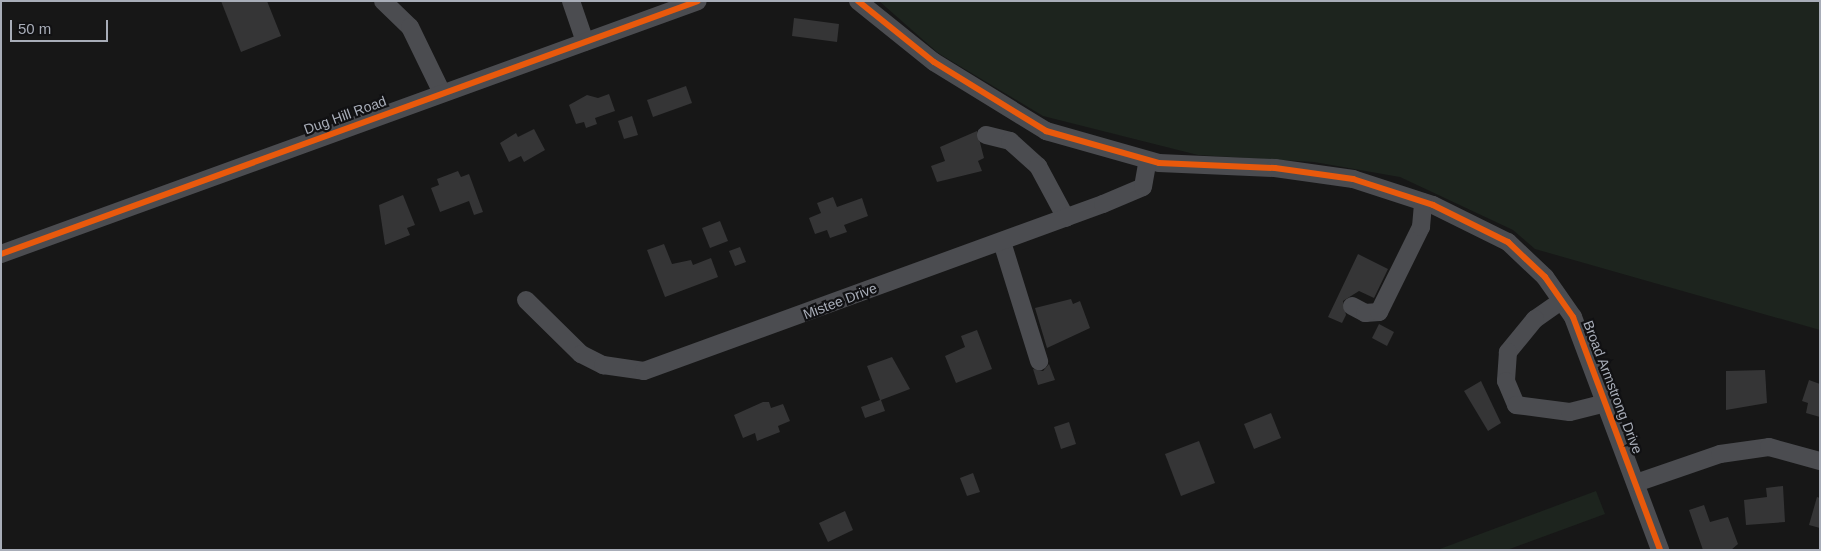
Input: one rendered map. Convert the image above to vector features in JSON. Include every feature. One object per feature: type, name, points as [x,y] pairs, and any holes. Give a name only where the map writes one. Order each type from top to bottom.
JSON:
[{"type":"street","points":[[383,1],[410,27],[442,92]]},
{"type":"street","points":[[571,1],[585,42]]},
{"type":"street","name":"Dug Hill Road","points":[[1,254],[442,92],[698,1]]},
{"type":"street","name":"Broad Armstrong Drive","points":[[858,1],[934,62],[1046,131],[1148,160],[1199,167],[1275,168],[1353,179],[1422,202],[1508,242],[1545,278],[1573,317],[1660,550]]},
{"type":"street","points":[[986,135],[1010,141],[1038,166],[1066,218]]},
{"type":"street","name":"Mistee Drive","points":[[526,300],[581,354],[604,365],[644,371],[1002,242],[1143,187],[1148,160]]},
{"type":"street","points":[[1352,306],[1365,314],[1379,312],[1421,227],[1422,202]]},
{"type":"street","points":[[1002,242],[1039,361]]},
{"type":"street","points":[[1561,301],[1535,319],[1508,352],[1506,380],[1516,405],[1570,412],[1605,403]]},
{"type":"street","points":[[1636,483],[1720,454],[1769,447],[1820,461]]},
{"type":"shaded area","points":[[879,1],[1820,1],[1820,330],[1535,249],[1513,230],[1400,177],[1314,162],[1198,155],[1043,116],[938,53]]},
{"type":"shaded area","points":[[1596,491],[1605,514],[1507,550],[1437,550]]},
{"type":"building","points":[[221,1],[267,1],[281,36],[241,52]]},
{"type":"building","points":[[794,18],[839,24],[837,42],[792,36]]},
{"type":"building","points":[[686,86],[692,103],[653,117],[647,100]]},
{"type":"building","points":[[609,94],[615,111],[595,118],[597,124],[586,128],[584,122],[576,124],[569,105],[587,95],[598,98]]},
{"type":"building","points":[[632,116],[638,135],[624,139],[618,121]]},
{"type":"building","points":[[534,129],[545,150],[524,162],[521,156],[509,162],[500,143],[516,133],[518,137]]},
{"type":"building","points":[[977,131],[984,158],[978,161],[982,171],[937,182],[931,166],[945,161],[940,147]]},
{"type":"building","points":[[458,171],[461,177],[469,174],[483,212],[474,215],[469,201],[440,212],[431,188],[439,185],[437,179]]},
{"type":"building","points":[[403,195],[415,225],[407,228],[410,235],[385,245],[379,205]]},
{"type":"building","points":[[833,197],[837,207],[862,198],[868,216],[844,225],[847,232],[830,238],[827,230],[815,234],[809,218],[821,213],[817,203]]},
{"type":"building","points":[[720,221],[728,241],[710,248],[702,228]]},
{"type":"building","points":[[664,244],[672,264],[691,260],[693,265],[711,258],[718,277],[665,297],[647,250]]},
{"type":"building","points":[[740,247],[746,262],[735,266],[729,251]]},
{"type":"building","points":[[1358,254],[1388,269],[1374,298],[1359,291],[1343,301],[1346,315],[1342,323],[1328,317]]},
{"type":"building","points":[[1071,299],[1073,304],[1080,301],[1090,328],[1047,348],[1035,308]]},
{"type":"building","points":[[1379,324],[1394,332],[1387,346],[1372,338]]},
{"type":"building","points":[[977,330],[992,369],[956,383],[945,356],[965,347],[961,336]]},
{"type":"building","points":[[892,357],[910,389],[881,400],[885,411],[865,418],[861,407],[880,400],[867,366]]},
{"type":"building","points":[[1049,364],[1055,380],[1038,385],[1033,369],[1043,371]]},
{"type":"building","points":[[1765,370],[1767,403],[1726,410],[1726,371]]},
{"type":"building","points":[[1809,380],[1820,384],[1820,417],[1806,413],[1808,403],[1802,401]]},
{"type":"building","points":[[1481,381],[1501,423],[1488,431],[1464,391]]},
{"type":"building","points":[[763,402],[769,402],[771,408],[783,404],[790,421],[778,426],[780,432],[757,441],[755,433],[743,438],[734,415]]},
{"type":"building","points":[[1271,413],[1281,438],[1254,449],[1244,424]]},
{"type":"building","points":[[1069,422],[1076,444],[1061,449],[1054,427]]},
{"type":"building","points":[[1199,441],[1215,483],[1181,496],[1165,454]]},
{"type":"building","points":[[973,473],[980,492],[967,496],[960,478]]},
{"type":"building","points":[[1783,486],[1785,522],[1746,525],[1744,500],[1767,497],[1766,488]]},
{"type":"building","points":[[1817,497],[1820,498],[1820,528],[1809,525]]},
{"type":"building","points":[[1704,505],[1710,522],[1728,517],[1738,544],[1731,550],[1703,550],[1689,510]]},
{"type":"building","points":[[845,511],[853,530],[828,542],[819,523]]},
{"type":"cycle path","points":[[1,254],[698,1]]},
{"type":"cycle path","points":[[858,1],[934,62],[1046,131],[1159,163],[1275,168],[1353,179],[1433,205],[1508,242],[1545,277],[1573,317],[1660,550]]}]
